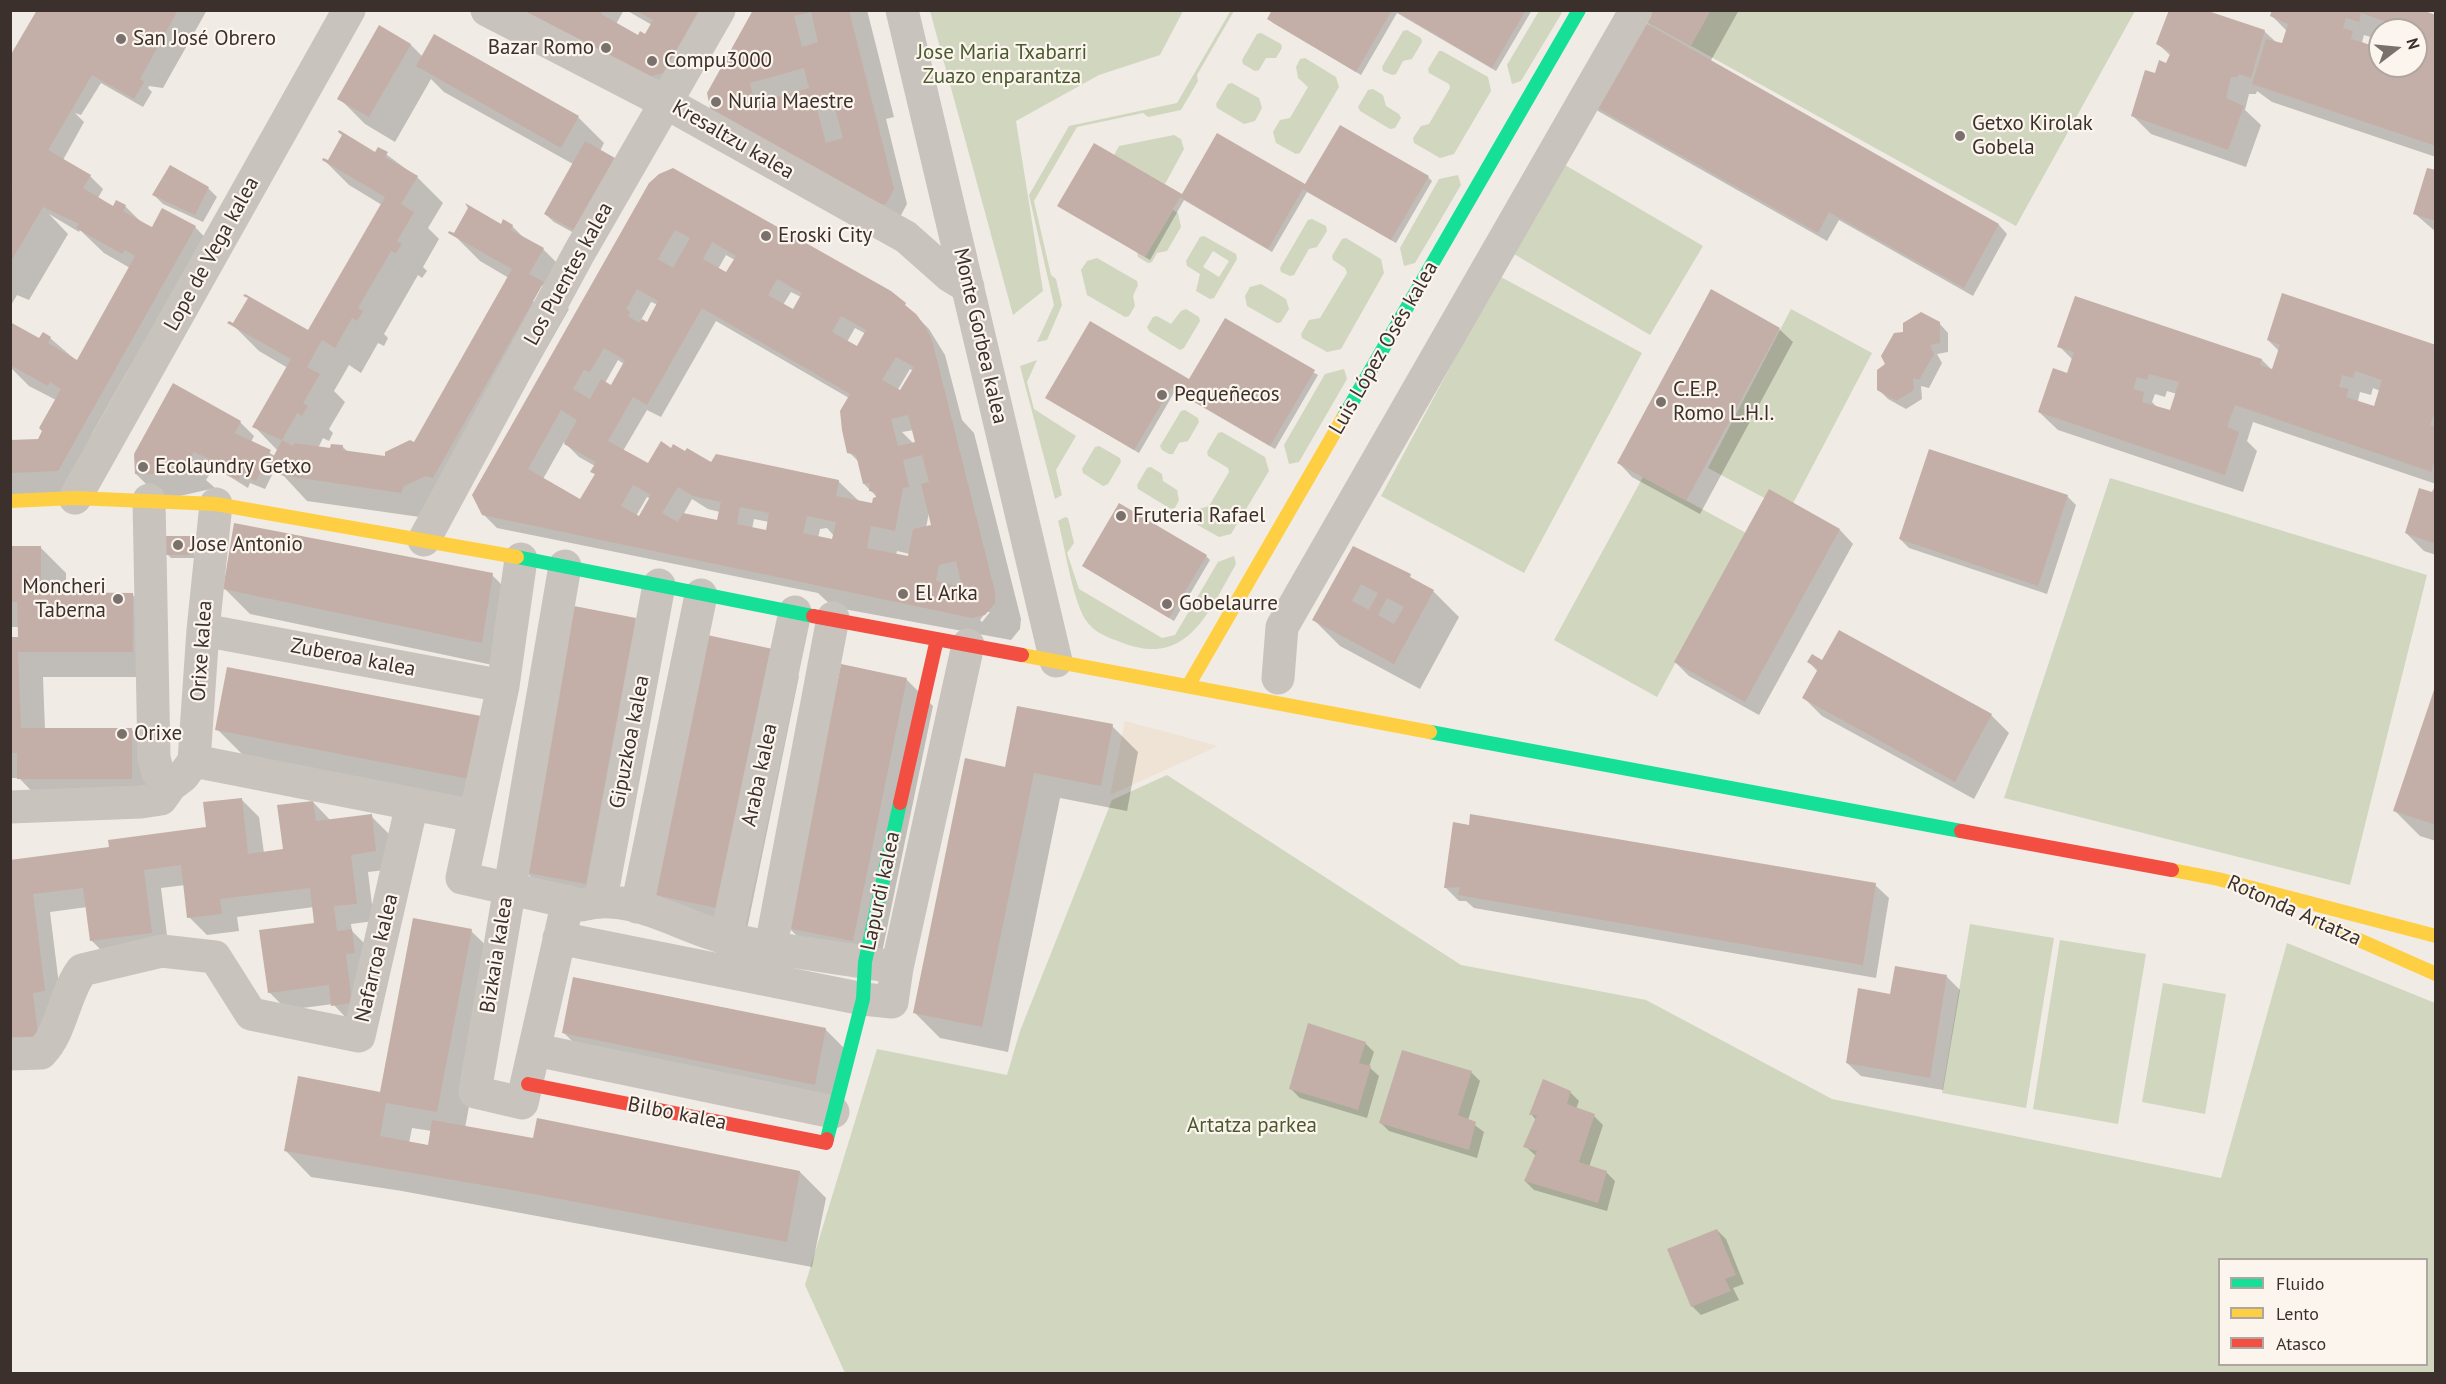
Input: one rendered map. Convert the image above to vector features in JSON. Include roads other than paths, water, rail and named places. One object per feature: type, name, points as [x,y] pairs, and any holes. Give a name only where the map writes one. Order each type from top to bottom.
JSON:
[{"type":"street","name":"Lope de Vega kalea","points":[[75,498],[349,10]]},
{"type":"street","name":"Kresaltzu kalea","points":[[487,10],[665,102],[906,237],[950,276],[968,287]]},
{"type":"street","name":"Los Puentes kalea","points":[[424,540],[579,253],[719,10]]},
{"type":"street","name":"Monte Gorbea kalea","points":[[902,10],[1056,661]]},
{"type":"street","name":"Luis López Osés kalea","points":[[1188,686],[1579,10]]},
{"type":"street","points":[[1278,678],[1282,627],[1636,10]]},
{"type":"street","points":[[10,501],[75,498],[216,504],[565,566],[701,595],[2218,879]]},
{"type":"street","points":[[150,500],[154,758],[158,773],[171,785]]},
{"type":"street","name":"Orixe kalea","points":[[194,761],[202,630],[216,504]]},
{"type":"street","points":[[521,559],[503,686],[462,878],[582,905],[601,899],[637,907],[726,938],[897,968]]},
{"type":"street","name":"Bizkaia kalea","points":[[528,1084],[522,1103],[475,1092],[508,888],[565,566]]},
{"type":"street","name":"Gipuzkoa kalea","points":[[601,899],[659,585]]},
{"type":"street","name":"Gipuzkoa kalea","points":[[637,907],[701,595]]},
{"type":"street","name":"Araba kalea","points":[[726,938],[795,612]]},
{"type":"street","name":"Araba kalea","points":[[771,946],[833,618]]},
{"type":"street","name":"Zuberoa kalea","points":[[202,630],[503,686]]},
{"type":"street","name":"Lapurdi kalea","points":[[878,1001],[865,962],[952,642]]},
{"type":"street","name":"Lapurdi kalea","points":[[826,1143],[833,1112],[878,1001],[897,968],[952,642]]},
{"type":"street","points":[[10,807],[141,802],[161,799],[194,761],[474,816]]},
{"type":"street","name":"Nafarroa kalea","points":[[10,1054],[41,1053],[50,1044],[74,982],[82,970],[162,951],[215,957],[250,1014],[359,1036],[412,804]]},
{"type":"street","name":"Rotonda Artatza","points":[[2218,879],[2436,936]]},
{"type":"street","name":"Rotonda Artatza","points":[[2218,879],[2436,974]]},
{"type":"street","points":[[528,1084],[568,901]]},
{"type":"street","points":[[559,938],[878,1001]]},
{"type":"street","name":"Bilbo kalea","points":[[536,1050],[833,1112]]},
{"type":"street","name":"Bilbo kalea","points":[[528,1084],[826,1143]]},
{"type":"place","name":"San José Obrero","points":[[121,39]]},
{"type":"place","name":"Bazar Romo","points":[[606,48]]},
{"type":"place","name":"Compu3000","points":[[652,61]]},
{"type":"place","name":"Nuria Maestre","points":[[716,102]]},
{"type":"place","name":"Getxo Kirolak Gobela","points":[[1960,136]]},
{"type":"place","name":"Eroski City","points":[[766,236]]},
{"type":"place","name":"Pequeñecos","points":[[1162,395]]},
{"type":"place","name":"C.E.P. Romo L.H.I.","points":[[1661,402]]},
{"type":"place","name":"Ecolaundry Getxo","points":[[143,467]]},
{"type":"place","name":"Fruteria Rafael","points":[[1121,516]]},
{"type":"place","name":"Jose Antonio","points":[[178,545]]},
{"type":"place","name":"El Arka","points":[[903,594]]},
{"type":"place","name":"Moncheri Taberna","points":[[118,599]]},
{"type":"place","name":"Gobelaurre","points":[[1167,604]]},
{"type":"place","name":"Orixe","points":[[122,734]]},
{"type":"park label","name":"Jose Maria Txabarri Zuazo enparantza","points":[[1002,65]]},
{"type":"park label","name":"Artatza parkea","points":[[1252,1126]]}]
